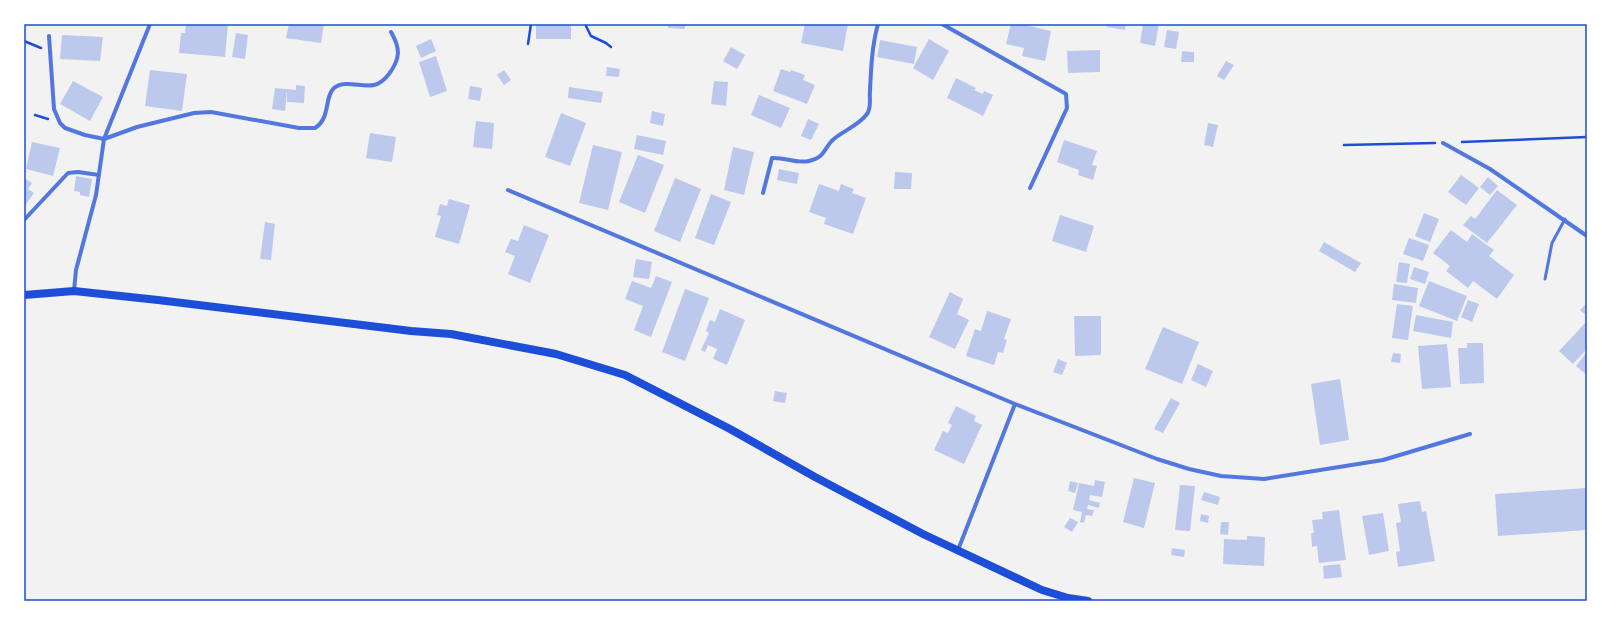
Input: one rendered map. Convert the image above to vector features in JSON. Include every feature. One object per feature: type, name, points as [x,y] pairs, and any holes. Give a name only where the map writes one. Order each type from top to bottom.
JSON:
[{"type":"main road","points":[[24,295],[74,291],[158,300],[411,331],[451,334],[556,354],[625,375],[730,429],[815,477],[923,534],[1042,590],[1068,598],[1088,601]]},
{"type":"street","points":[[74,291],[76,270],[96,196],[104,139],[150,24]]},
{"type":"street","points":[[763,193],[772,158],[807,161],[820,156],[826,152],[829,143],[832,140],[868,114],[870,105],[873,46],[878,24]]},
{"type":"street","points":[[942,24],[1066,94],[1067,108],[1030,188]]},
{"type":"street","points":[[49,36],[54,109],[60,122],[65,128],[85,135],[104,139],[137,127],[194,113],[211,112],[299,128],[315,128],[323,121],[331,91],[335,87],[348,84],[374,85],[385,79],[394,68],[398,60],[398,51],[396,41],[391,32]]},
{"type":"street","points":[[1443,143],[1490,169],[1565,219],[1587,236]]},
{"type":"street","points":[[24,220],[68,173],[78,172],[99,175]]},
{"type":"street","points":[[508,190],[1016,404],[1157,460],[1189,469],[1221,476],[1264,479],[1383,460],[1470,434]]},
{"type":"street","points":[[958,551],[1016,404]]},
{"type":"lane","points":[[1545,279],[1552,243],[1565,219]]},
{"type":"path","points":[[528,44],[531,24]]},
{"type":"path","points":[[585,24],[592,36],[611,47]]},
{"type":"path","points":[[24,41],[49,52]]},
{"type":"path","points":[[1344,145],[1443,143],[1587,137]]},
{"type":"building","points":[[186,24],[228,24],[225,57],[179,53],[181,33],[185,33]]},
{"type":"building","points":[[289,24],[324,24],[321,43],[286,38]]},
{"type":"building","points":[[536,24],[571,24],[571,39],[536,39]]},
{"type":"building","points":[[668,24],[685,24],[685,29],[668,28]]},
{"type":"building","points":[[805,24],[848,24],[843,51],[801,43]]},
{"type":"building","points":[[1011,24],[1021,24],[1051,31],[1045,61],[1022,56],[1024,48],[1006,44]]},
{"type":"building","points":[[1108,24],[1126,24],[1125,30],[1107,27]]},
{"type":"building","points":[[1143,24],[1159,24],[1155,46],[1140,43]]},
{"type":"building","points":[[1167,30],[1179,32],[1176,49],[1164,47]]},
{"type":"building","points":[[236,33],[248,35],[245,59],[232,57]]},
{"type":"building","points":[[62,35],[103,37],[100,61],[60,59]]},
{"type":"building","points":[[431,39],[436,51],[421,58],[416,46]]},
{"type":"building","points":[[929,39],[949,51],[933,80],[913,68]]},
{"type":"building","points":[[880,40],[917,47],[914,64],[877,57]]},
{"type":"building","points":[[731,47],[745,55],[737,69],[723,61]]},
{"type":"building","points":[[1100,50],[1100,72],[1068,73],[1067,51]]},
{"type":"building","points":[[1182,51],[1194,52],[1194,62],[1181,62]]},
{"type":"building","points":[[436,56],[447,91],[430,97],[419,62]]},
{"type":"building","points":[[1226,61],[1234,65],[1224,80],[1217,76]]},
{"type":"building","points":[[607,67],[620,69],[619,77],[606,76]]},
{"type":"building","points":[[781,69],[790,72],[791,70],[805,75],[803,80],[815,85],[807,104],[773,91]]},
{"type":"building","points":[[150,70],[187,74],[182,111],[145,106]]},
{"type":"building","points":[[504,70],[511,80],[504,85],[497,75]]},
{"type":"building","points":[[956,78],[976,88],[974,90],[983,94],[984,91],[993,95],[983,116],[947,98]]},
{"type":"building","points":[[73,81],[103,97],[90,121],[60,104]]},
{"type":"building","points":[[714,81],[728,82],[726,106],[711,104]]},
{"type":"building","points":[[296,85],[305,86],[304,103],[287,102],[287,90],[285,111],[272,109],[275,88],[296,90]]},
{"type":"building","points":[[470,86],[482,88],[480,101],[468,99]]},
{"type":"building","points":[[569,87],[603,92],[601,103],[568,98]]},
{"type":"building","points":[[759,95],[790,108],[781,128],[751,115]]},
{"type":"building","points":[[652,111],[665,114],[663,126],[650,123]]},
{"type":"building","points":[[561,113],[586,123],[570,166],[545,157]]},
{"type":"building","points":[[808,119],[819,124],[811,140],[801,136]]},
{"type":"building","points":[[476,121],[494,123],[492,149],[473,147]]},
{"type":"building","points":[[1208,123],[1218,125],[1213,147],[1204,145]]},
{"type":"building","points":[[370,133],[396,137],[392,162],[366,158]]},
{"type":"building","points":[[637,135],[666,141],[663,155],[634,149]]},
{"type":"building","points":[[1064,140],[1097,151],[1092,165],[1097,166],[1093,180],[1078,175],[1079,170],[1057,162]]},
{"type":"building","points":[[32,142],[60,148],[53,176],[26,169]]},
{"type":"building","points":[[593,145],[622,152],[608,210],[579,203]]},
{"type":"building","points":[[733,147],[754,152],[744,195],[724,190]]},
{"type":"building","points":[[638,155],[664,165],[645,213],[619,202]]},
{"type":"building","points":[[779,169],[799,173],[797,184],[777,180]]},
{"type":"building","points":[[895,172],[912,173],[911,189],[894,189]]},
{"type":"building","points":[[1461,175],[1479,188],[1466,205],[1448,192]]},
{"type":"building","points":[[76,176],[92,179],[89,197],[80,195],[80,192],[74,191]]},
{"type":"building","points":[[1488,177],[1498,186],[1490,195],[1480,187]]},
{"type":"building","points":[[24,178],[32,183],[28,189],[34,193],[24,207]]},
{"type":"building","points":[[675,178],[701,189],[680,242],[654,231]]},
{"type":"building","points":[[819,184],[839,191],[841,184],[854,189],[852,193],[866,198],[853,234],[824,224],[826,218],[809,212]]},
{"type":"building","points":[[1497,190],[1517,205],[1487,243],[1463,225],[1471,216],[1475,219]]},
{"type":"building","points":[[711,194],[731,202],[714,245],[695,238]]},
{"type":"building","points":[[449,199],[470,205],[459,244],[435,237],[441,216],[437,215],[440,204],[447,206]]},
{"type":"building","points":[[1424,213],[1439,219],[1430,242],[1415,236]]},
{"type":"building","points":[[1060,215],[1094,226],[1086,252],[1052,241]]},
{"type":"building","points":[[265,222],[275,224],[271,260],[260,259]]},
{"type":"building","points":[[524,225],[549,235],[530,283],[508,274],[515,256],[505,252],[511,239],[518,241]]},
{"type":"building","points":[[1451,230],[1467,242],[1472,234],[1494,250],[1489,256],[1514,275],[1497,299],[1473,281],[1468,288],[1446,271],[1450,266],[1433,253]]},
{"type":"building","points":[[1409,238],[1429,245],[1423,261],[1403,254]]},
{"type":"building","points":[[1324,242],[1361,263],[1355,272],[1319,251]]},
{"type":"building","points":[[636,259],[652,262],[649,279],[633,277]]},
{"type":"building","points":[[1399,262],[1410,264],[1407,283],[1396,282]]},
{"type":"building","points":[[1414,267],[1429,272],[1425,284],[1410,279]]},
{"type":"building","points":[[656,276],[672,282],[651,337],[634,330],[643,306],[625,299],[632,281],[651,288]]},
{"type":"building","points":[[1429,281],[1467,296],[1457,321],[1419,306]]},
{"type":"building","points":[[1394,284],[1418,288],[1416,303],[1392,300]]},
{"type":"building","points":[[685,289],[709,298],[685,361],[662,352]]},
{"type":"building","points":[[950,292],[963,299],[957,314],[969,320],[955,349],[929,337]]},
{"type":"building","points":[[1468,300],[1479,304],[1472,322],[1461,317]]},
{"type":"building","points":[[1587,303],[1587,316],[1580,310]]},
{"type":"building","points":[[1397,304],[1413,306],[1408,340],[1392,338]]},
{"type":"building","points":[[720,309],[745,320],[727,365],[713,359],[717,349],[708,345],[705,352],[701,350],[709,333],[706,331],[710,320],[715,322]]},
{"type":"building","points":[[987,311],[1011,319],[1004,339],[1007,340],[1003,353],[998,352],[994,365],[966,356],[975,329],[981,331]]},
{"type":"building","points":[[1416,315],[1453,322],[1451,338],[1413,331]]},
{"type":"building","points":[[1074,316],[1101,316],[1101,355],[1075,356]]},
{"type":"building","points":[[1587,321],[1587,349],[1573,364],[1559,351]]},
{"type":"building","points":[[1163,327],[1199,342],[1182,384],[1145,369]]},
{"type":"building","points":[[1467,343],[1483,343],[1484,383],[1460,384],[1458,348],[1467,348]]},
{"type":"building","points":[[1447,344],[1451,387],[1422,389],[1418,346]]},
{"type":"building","points":[[1587,352],[1587,375],[1576,366]]},
{"type":"building","points":[[1393,353],[1401,354],[1400,363],[1391,362]]},
{"type":"building","points":[[1058,359],[1067,363],[1062,375],[1053,372]]},
{"type":"building","points":[[1198,364],[1213,371],[1206,387],[1191,380]]},
{"type":"building","points":[[1340,379],[1349,440],[1320,445],[1311,384]]},
{"type":"building","points":[[775,391],[787,393],[785,403],[773,401]]},
{"type":"building","points":[[1171,398],[1180,403],[1163,433],[1154,429]]},
{"type":"building","points":[[956,406],[976,416],[974,421],[982,425],[964,464],[934,450],[943,431],[948,433],[952,425],[948,423]]},
{"type":"building","points":[[1134,478],[1155,483],[1144,528],[1123,522]]},
{"type":"building","points":[[1095,480],[1105,482],[1102,497],[1090,495],[1089,500],[1100,503],[1099,508],[1088,505],[1087,509],[1094,510],[1092,516],[1086,515],[1084,523],[1080,522],[1082,512],[1073,510],[1079,483],[1094,486]]},
{"type":"building","points":[[1070,481],[1078,483],[1075,493],[1068,491]]},
{"type":"building","points":[[1180,485],[1195,486],[1190,531],[1175,530]]},
{"type":"building","points":[[1587,488],[1587,530],[1498,536],[1495,494]]},
{"type":"building","points":[[1204,492],[1220,497],[1218,505],[1201,500]]},
{"type":"building","points":[[1420,501],[1422,512],[1426,511],[1435,561],[1398,567],[1396,552],[1400,551],[1396,523],[1401,522],[1398,504]]},
{"type":"building","points":[[1339,510],[1346,560],[1319,563],[1317,546],[1312,547],[1311,533],[1314,533],[1312,520],[1323,519],[1322,512]]},
{"type":"building","points":[[1383,513],[1389,551],[1369,555],[1362,516]]},
{"type":"building","points":[[1201,514],[1209,516],[1208,523],[1200,521]]},
{"type":"building","points":[[1070,518],[1078,522],[1072,532],[1064,527]]},
{"type":"building","points":[[1221,522],[1229,522],[1228,535],[1220,534]]},
{"type":"building","points":[[1247,536],[1265,537],[1264,566],[1223,564],[1224,539],[1247,540]]},
{"type":"building","points":[[1172,548],[1185,550],[1184,557],[1171,555]]},
{"type":"building","points":[[1340,564],[1342,577],[1324,579],[1323,566]]}]
